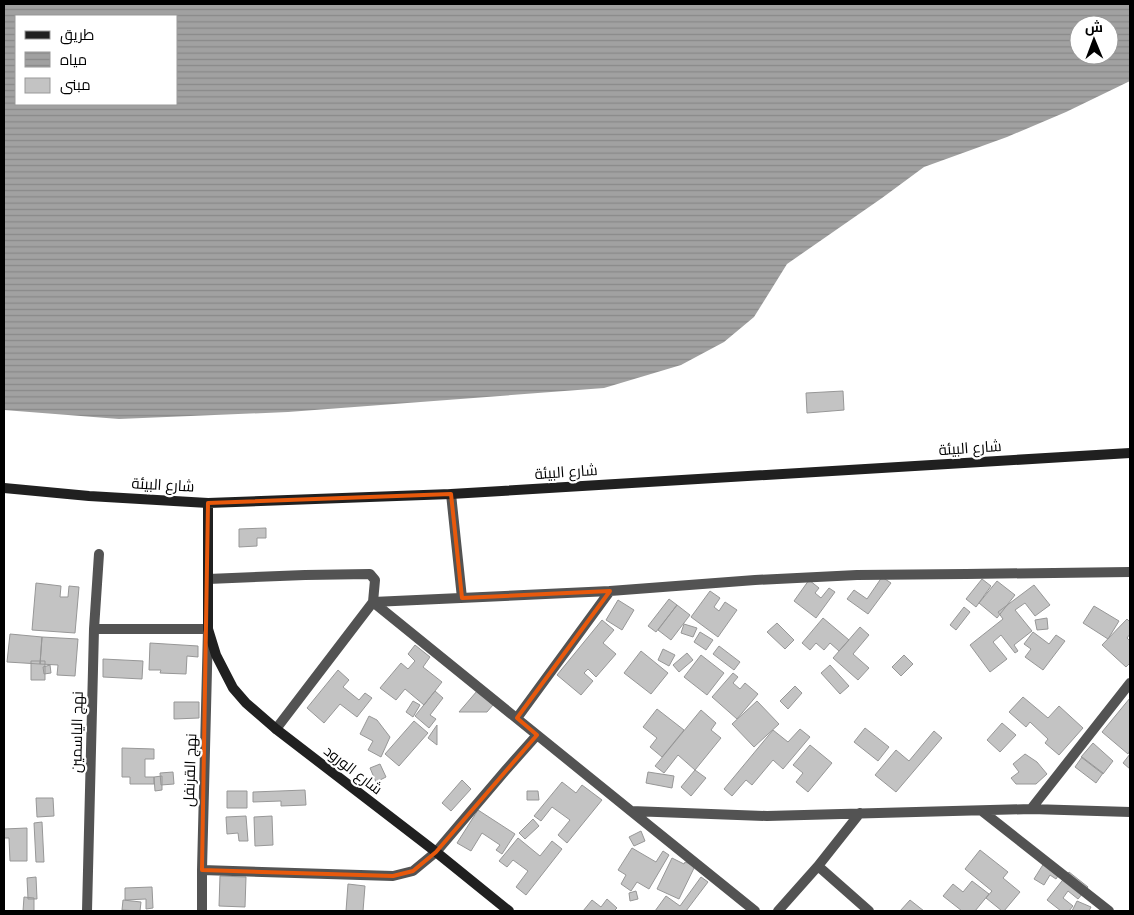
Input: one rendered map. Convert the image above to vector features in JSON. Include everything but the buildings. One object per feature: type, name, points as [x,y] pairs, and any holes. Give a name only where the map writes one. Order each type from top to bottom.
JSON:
[{"type":"main road","name":"شارع البيئة","points":[[4,488],[89,496],[208,503],[451,494],[1130,453]]},
{"type":"main road","name":"شارع الورود","points":[[208,503],[208,629],[216,655],[233,688],[246,703],[276,729],[436,852],[509,911]]},
{"type":"street","points":[[451,494],[462,598]]},
{"type":"street","name":"نهج الياسمين","points":[[87,911],[94,629],[99,554]]},
{"type":"street","points":[[373,602],[610,591],[755,580],[857,575],[1130,572]]},
{"type":"street","points":[[208,579],[370,574],[375,580],[373,602],[276,729]]},
{"type":"street","points":[[517,718],[610,591]]},
{"type":"street","points":[[373,602],[756,911]]},
{"type":"street","points":[[94,629],[208,629]]},
{"type":"street","name":"نهج القرنفل","points":[[202,911],[208,629]]},
{"type":"street","points":[[1031,809],[1130,684]]},
{"type":"street","points":[[202,870],[393,876],[413,871],[436,852],[537,735]]},
{"type":"street","points":[[631,811],[767,816],[1031,809],[1130,812]]},
{"type":"street","points":[[982,811],[1109,911]]},
{"type":"street","points":[[778,911],[818,866],[860,813]]},
{"type":"street","points":[[818,866],[869,911]]},
{"type":"highlighted area","points":[[451,494],[462,598],[610,591],[517,718],[537,735],[436,852],[413,871],[393,876],[202,870],[208,503]]},
{"type":"water","points":[[4,4],[1130,4],[1130,81],[1066,112],[1007,137],[924,167],[787,264],[754,317],[724,342],[681,365],[604,388],[288,412],[119,419],[4,410]]}]
